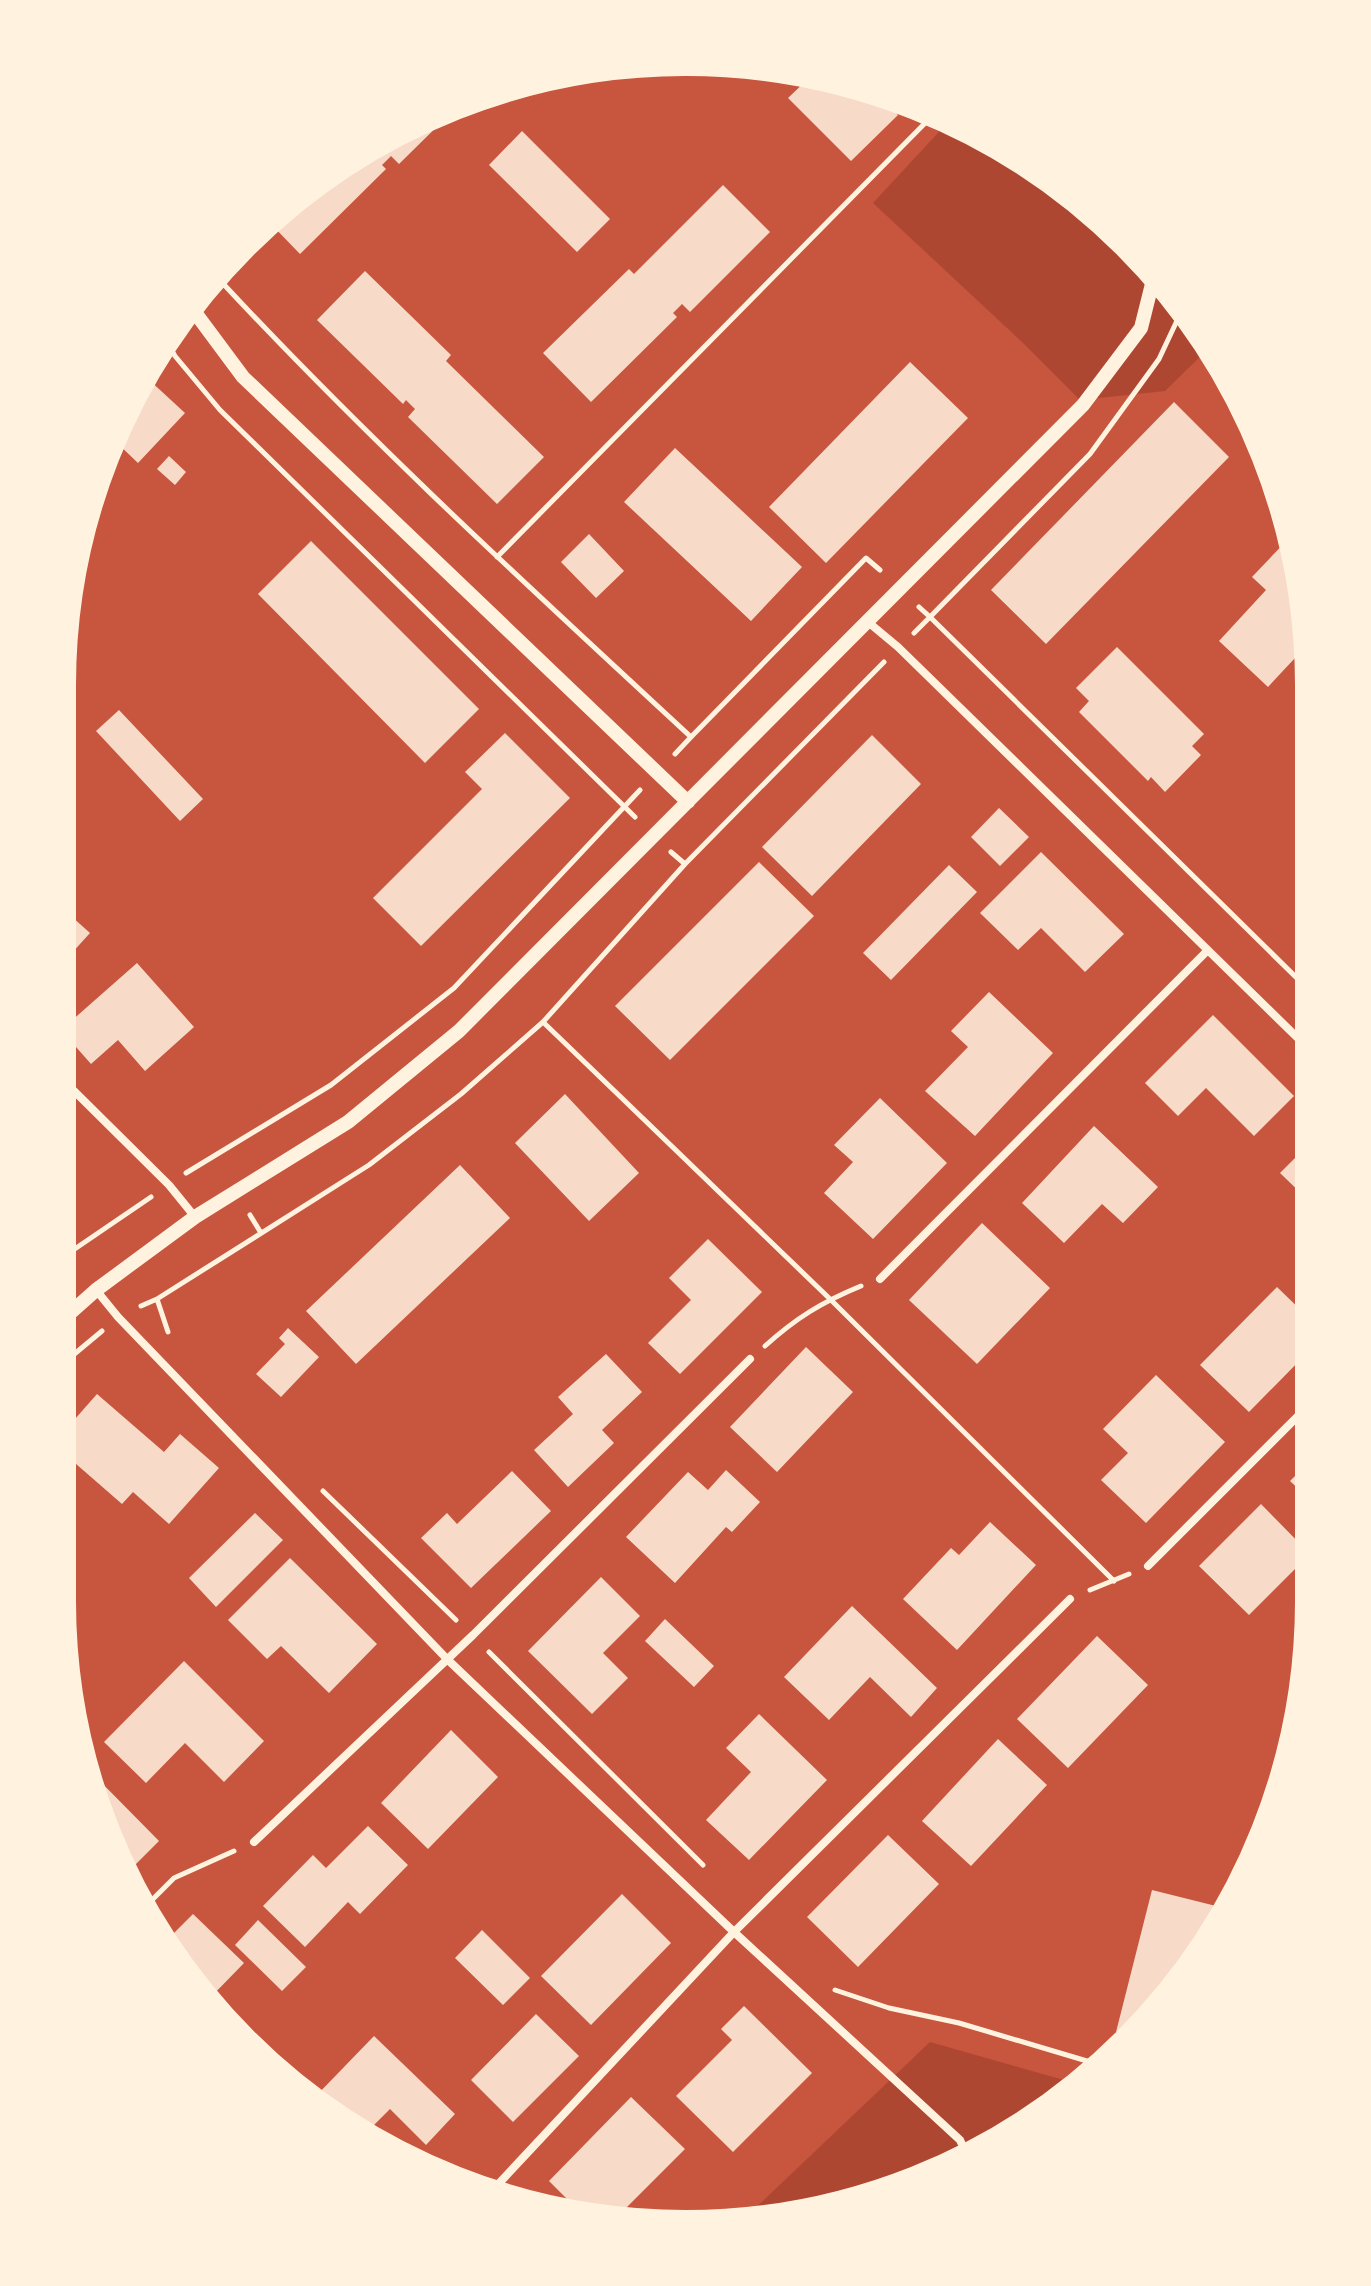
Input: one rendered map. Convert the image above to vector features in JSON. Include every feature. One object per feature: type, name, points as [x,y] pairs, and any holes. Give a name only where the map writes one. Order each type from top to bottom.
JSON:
[{"type":"street","points":[[74,1310],[195,1217],[348,1122],[459,1031],[1083,405],[1141,328],[1151,289]]},
{"type":"street","points":[[198,316],[243,377],[688,802]]},
{"type":"street","points":[[868,622],[898,647],[1297,1037]]},
{"type":"street","points":[[880,1279],[1208,950]]},
{"type":"street","points":[[74,1091],[169,1185],[195,1217]]},
{"type":"street","points":[[96,1290],[118,1317],[447,1659],[962,2145]]},
{"type":"street","points":[[254,1842],[473,1635],[750,1359]]},
{"type":"street","points":[[1148,1566],[1297,1417]]},
{"type":"street","points":[[499,2183],[734,1932],[1070,1599]]},
{"type":"path","points":[[497,557],[925,123]]},
{"type":"path","points":[[224,285],[279,344],[497,557],[691,737],[866,558]]},
{"type":"path","points":[[74,1249],[169,1185],[331,1085],[454,988],[625,806],[220,410],[173,353]]},
{"type":"path","points":[[930,617],[1297,978]]},
{"type":"path","points":[[543,1022],[830,1299],[1114,1581]]},
{"type":"path","points":[[750,1359],[795,1318],[830,1299],[880,1279]]},
{"type":"path","points":[[157,1299],[169,1335]]},
{"type":"path","points":[[312,1480],[473,1635],[708,1870]]},
{"type":"path","points":[[1070,1599],[1148,1566]]},
{"type":"path","points":[[152,1900],[174,1878],[254,1842]]},
{"type":"path","points":[[824,1981],[835,1990],[889,2008],[959,2023],[1088,2061]]},
{"type":"shaded area","points":[[941,130],[956,137],[1025,177],[1089,226],[1145,282],[1200,356],[1165,391],[1080,400],[873,203]]},
{"type":"shaded area","points":[[930,2042],[1065,2080],[991,2130],[920,2165],[844,2191],[755,2208]]},
{"type":"building","points":[[801,85],[882,106],[898,115],[851,161],[788,98]]},
{"type":"building","points":[[436,128],[399,164],[391,156],[382,165],[386,169],[300,254],[277,230],[346,177]]},
{"type":"building","points":[[522,131],[610,219],[577,252],[489,165]]},
{"type":"building","points":[[723,185],[770,232],[690,312],[682,304],[673,313],[677,317],[591,402],[543,353],[629,269],[634,274]]},
{"type":"building","points":[[365,271],[451,355],[446,361],[544,457],[497,504],[408,417],[415,409],[406,400],[403,404],[317,320]]},
{"type":"building","points":[[910,362],[968,418],[826,563],[769,507]]},
{"type":"building","points":[[154,384],[185,413],[138,463],[122,448]]},
{"type":"building","points":[[1174,402],[1229,457],[1046,644],[991,590]]},
{"type":"building","points":[[675,448],[802,567],[751,621],[624,502]]},
{"type":"building","points":[[169,456],[186,472],[175,485],[157,469]]},
{"type":"building","points":[[589,534],[624,571],[596,598],[561,562]]},
{"type":"building","points":[[311,541],[479,709],[425,763],[258,594]]},
{"type":"building","points":[[1281,547],[1292,606],[1296,657],[1268,687],[1219,641],[1266,590],[1252,577]]},
{"type":"building","points":[[1117,647],[1204,734],[1192,746],[1201,755],[1165,792],[1151,777],[1148,781],[1079,712],[1089,701],[1076,688]]},
{"type":"building","points":[[119,710],[203,799],[180,821],[96,731]]},
{"type":"building","points":[[505,733],[570,798],[421,946],[373,898],[482,789],[465,772]]},
{"type":"building","points":[[872,735],[921,784],[812,896],[762,847]]},
{"type":"building","points":[[999,808],[1029,837],[1000,866],[971,837]]},
{"type":"building","points":[[1041,852],[1124,934],[1085,972],[1041,928],[1018,950],[980,913]]},
{"type":"building","points":[[759,862],[814,916],[670,1060],[615,1006]]},
{"type":"building","points":[[949,865],[977,892],[891,980],[863,953]]},
{"type":"building","points":[[74,919],[90,933],[74,951]]},
{"type":"building","points":[[137,963],[194,1027],[145,1071],[118,1040],[91,1064],[74,1045],[74,1019]]},
{"type":"building","points":[[989,992],[1053,1053],[975,1136],[925,1091],[968,1047],[951,1031]]},
{"type":"building","points":[[1213,1015],[1294,1096],[1254,1136],[1206,1088],[1178,1116],[1145,1083]]},
{"type":"building","points":[[565,1094],[639,1173],[589,1221],[515,1143]]},
{"type":"building","points":[[880,1098],[947,1163],[873,1239],[824,1193],[853,1162],[834,1145]]},
{"type":"building","points":[[1094,1126],[1158,1187],[1123,1223],[1102,1204],[1064,1243],[1022,1203]]},
{"type":"building","points":[[1297,1156],[1297,1189],[1280,1173]]},
{"type":"building","points":[[460,1165],[510,1218],[356,1364],[306,1311]]},
{"type":"building","points":[[982,1223],[1050,1288],[977,1364],[909,1300]]},
{"type":"building","points":[[708,1239],[762,1292],[680,1374],[648,1343],[691,1300],[669,1278]]},
{"type":"building","points":[[1277,1287],[1297,1306],[1297,1363],[1249,1412],[1200,1365]]},
{"type":"building","points":[[288,1328],[319,1357],[281,1397],[256,1374],[285,1344],[279,1338]]},
{"type":"building","points":[[806,1347],[853,1392],[777,1472],[730,1427]]},
{"type":"building","points":[[606,1354],[642,1392],[602,1430],[614,1443],[568,1487],[534,1450],[573,1414],[558,1397]]},
{"type":"building","points":[[1156,1375],[1225,1442],[1146,1523],[1101,1480],[1128,1453],[1103,1429]]},
{"type":"building","points":[[97,1394],[164,1452],[180,1434],[219,1468],[169,1524],[133,1492],[122,1504],[74,1462],[74,1420]]},
{"type":"building","points":[[726,1470],[760,1502],[732,1532],[726,1527],[675,1583],[626,1537],[688,1472],[708,1490]]},
{"type":"building","points":[[512,1471],[551,1511],[471,1588],[421,1538],[447,1513],[457,1524]]},
{"type":"building","points":[[1297,1474],[1297,1488],[1290,1481]]},
{"type":"building","points":[[1261,1504],[1297,1541],[1297,1567],[1249,1615],[1199,1566]]},
{"type":"building","points":[[255,1513],[283,1540],[216,1607],[189,1578]]},
{"type":"building","points":[[990,1522],[1036,1565],[957,1650],[903,1599],[951,1548],[959,1555]]},
{"type":"building","points":[[290,1558],[377,1644],[329,1693],[281,1646],[267,1659],[228,1620]]},
{"type":"building","points":[[601,1577],[640,1616],[603,1653],[628,1678],[592,1714],[528,1651]]},
{"type":"building","points":[[852,1606],[937,1688],[911,1717],[870,1677],[829,1720],[784,1677]]},
{"type":"building","points":[[665,1619],[714,1666],[694,1687],[645,1641]]},
{"type":"building","points":[[1097,1636],[1148,1685],[1068,1768],[1017,1719]]},
{"type":"building","points":[[184,1661],[264,1741],[224,1782],[185,1743],[146,1783],[104,1742]]},
{"type":"building","points":[[759,1714],[827,1780],[749,1860],[706,1820],[751,1772],[726,1748]]},
{"type":"building","points":[[451,1730],[498,1777],[428,1849],[381,1803]]},
{"type":"building","points":[[998,1739],[1047,1785],[971,1866],[922,1821]]},
{"type":"building","points":[[102,1783],[159,1841],[135,1865]]},
{"type":"building","points":[[368,1826],[408,1865],[360,1914],[348,1902],[305,1947],[263,1906],[313,1855],[326,1868]]},
{"type":"building","points":[[888,1835],[939,1884],[858,1967],[807,1917]]},
{"type":"building","points":[[1152,1890],[1215,1906],[1171,1973],[1115,2036]]},
{"type":"building","points":[[622,1894],[671,1943],[591,2025],[541,1976]]},
{"type":"building","points":[[193,1914],[244,1963],[216,1992],[173,1934]]},
{"type":"building","points":[[258,1920],[306,1967],[282,1991],[235,1945]]},
{"type":"building","points":[[482,1930],[530,1978],[503,2005],[455,1958]]},
{"type":"building","points":[[744,2006],[812,2073],[733,2152],[676,2096],[732,2040],[721,2029]]},
{"type":"building","points":[[536,2014],[579,2056],[513,2122],[471,2080]]},
{"type":"building","points":[[374,2036],[455,2114],[426,2145],[390,2109],[373,2126],[321,2091]]},
{"type":"building","points":[[631,2097],[685,2149],[625,2209],[568,2200],[549,2181]]}]
